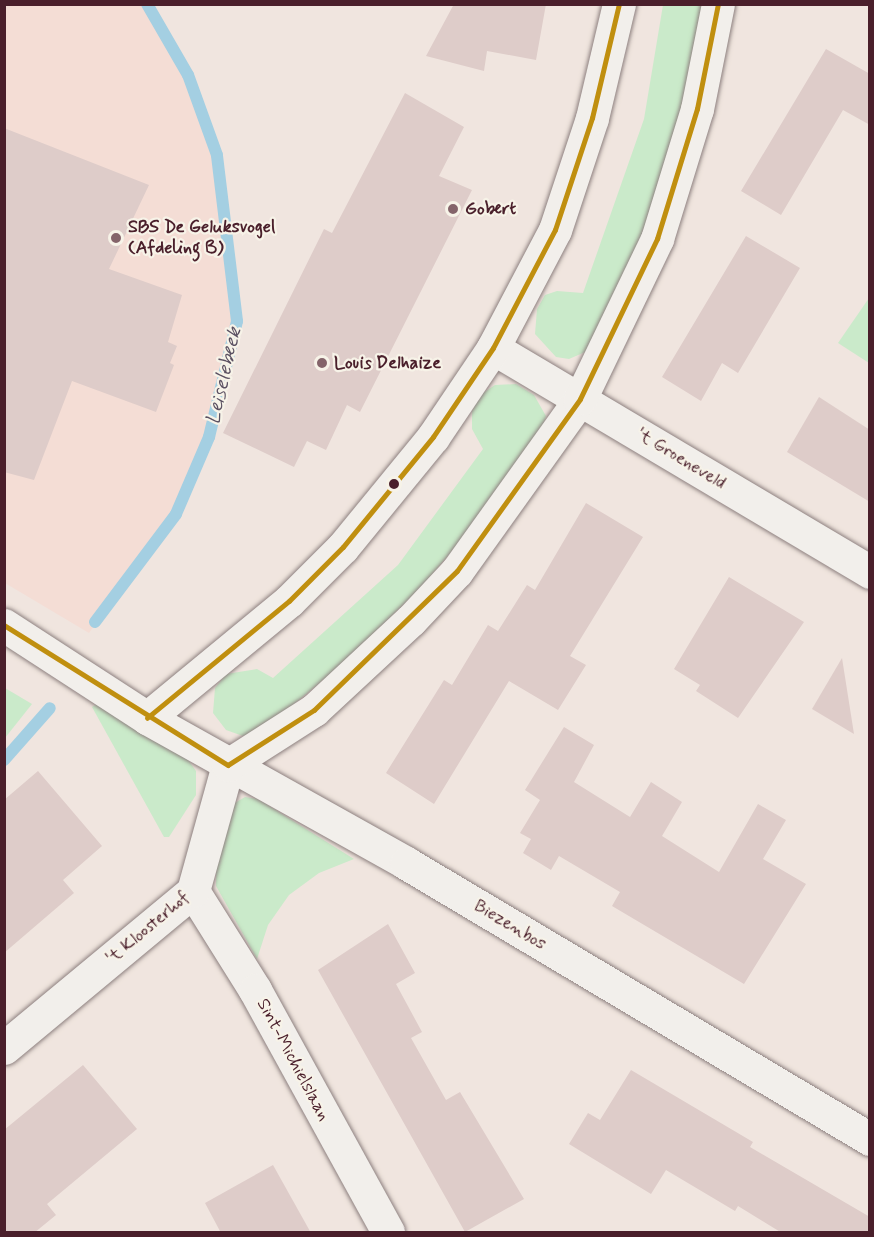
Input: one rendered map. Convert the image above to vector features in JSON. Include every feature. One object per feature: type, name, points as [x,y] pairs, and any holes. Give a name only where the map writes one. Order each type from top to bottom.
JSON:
[{"type":"street","points":[[4,625],[147,718],[289,601],[343,547],[433,437],[493,348],[555,230],[592,118],[619,4]]},
{"type":"street","points":[[228,765],[314,710],[419,612],[458,571],[579,399],[657,239],[697,109],[718,4]]},
{"type":"street","name":"'t Groeneveld","points":[[493,348],[870,572]]},
{"type":"street","name":"Biezenbos","points":[[147,718],[406,863],[870,1139]]},
{"type":"street","name":"'t Kloosterhof","points":[[4,1048],[193,891],[228,765]]},
{"type":"street","name":"Sint-Michielslaan","points":[[193,891],[255,990],[388,1233]]},
{"type":"shaded area","name":"SBS De Geluksvogel (Afdeling B)","points":[[5,5],[148,5],[188,75],[217,155],[237,321],[209,437],[176,514],[89,633],[5,583]]},
{"type":"green space","points":[[663,5],[703,5],[682,120],[621,294],[592,349],[569,359],[556,357],[535,334],[537,309],[545,295],[557,291],[583,293],[644,119]]},
{"type":"green space","points":[[869,298],[869,363],[838,343]]},
{"type":"green space","points":[[516,384],[534,395],[546,416],[539,440],[505,490],[420,588],[346,661],[265,728],[243,736],[226,730],[213,713],[215,688],[226,674],[257,669],[273,678],[398,565],[483,449],[472,429],[472,411],[480,395],[495,385]]},
{"type":"green space","points":[[5,688],[32,704],[5,738]]},
{"type":"green space","points":[[97,704],[186,757],[196,771],[196,795],[169,837],[164,837],[92,707]]},
{"type":"green space","points":[[245,797],[258,799],[354,859],[319,873],[289,895],[268,925],[257,959],[216,886],[216,865],[233,804]]},
{"type":"building","points":[[454,4],[546,4],[536,60],[487,51],[484,71],[426,56]]},
{"type":"building","points":[[826,49],[870,74],[870,125],[843,110],[781,215],[741,191]]},
{"type":"building","points":[[405,93],[464,127],[439,176],[472,190],[360,412],[347,405],[326,450],[307,441],[294,467],[223,433],[324,229],[332,233]]},
{"type":"building","points":[[4,128],[149,185],[109,269],[182,295],[168,342],[177,346],[170,363],[174,365],[156,412],[72,381],[34,480],[4,472]]},
{"type":"building","points":[[746,236],[800,268],[738,373],[722,363],[701,401],[662,377]]},
{"type":"building","points":[[819,397],[870,430],[870,502],[787,452]]},
{"type":"building","points":[[586,503],[643,537],[570,656],[586,665],[558,710],[509,681],[434,804],[386,773],[444,680],[452,685],[488,625],[498,631],[527,585],[535,590]]},
{"type":"building","points":[[729,577],[804,622],[738,718],[696,691],[700,685],[674,669]]},
{"type":"building","points":[[842,658],[854,734],[812,709]]},
{"type":"building","points":[[564,727],[594,745],[574,782],[630,817],[651,782],[682,802],[662,836],[719,872],[758,804],[786,820],[763,859],[806,884],[744,984],[612,906],[620,892],[559,856],[551,870],[523,853],[531,839],[520,833],[540,800],[525,790]]},
{"type":"building","points":[[38,771],[102,846],[63,880],[74,893],[4,953],[4,800]]},
{"type":"building","points":[[388,924],[415,973],[396,984],[422,1032],[411,1038],[446,1100],[460,1092],[524,1199],[465,1232],[318,970]]},
{"type":"building","points":[[83,1065],[137,1129],[47,1204],[56,1215],[34,1233],[4,1233],[4,1130]]},
{"type":"building","points":[[631,1070],[753,1142],[750,1147],[870,1217],[870,1233],[782,1233],[738,1206],[735,1211],[666,1170],[651,1194],[569,1144],[588,1113],[600,1120]]},
{"type":"building","points":[[273,1165],[311,1233],[221,1233],[205,1203]]},
{"type":"waterway","name":"Leiselebeek","points":[[95,622],[176,514],[209,437],[237,321],[217,155],[188,75],[147,4]]},
{"type":"waterway","name":"Leiselebeek","points":[[4,760],[50,708]]},
{"type":"transit line","points":[[147,718],[289,601],[343,547],[433,437],[493,348],[555,230],[592,118],[619,4]]},
{"type":"transit line","points":[[4,625],[228,765],[314,710],[457,571],[580,399],[657,239],[697,109],[718,4]]},
{"type":"place","name":"Gobert","points":[[453,209]]},
{"type":"place","name":"SBS De Geluksvogel (Afdeling B)","points":[[116,238]]},
{"type":"place","name":"Louis Delhaize","points":[[322,363]]}]
